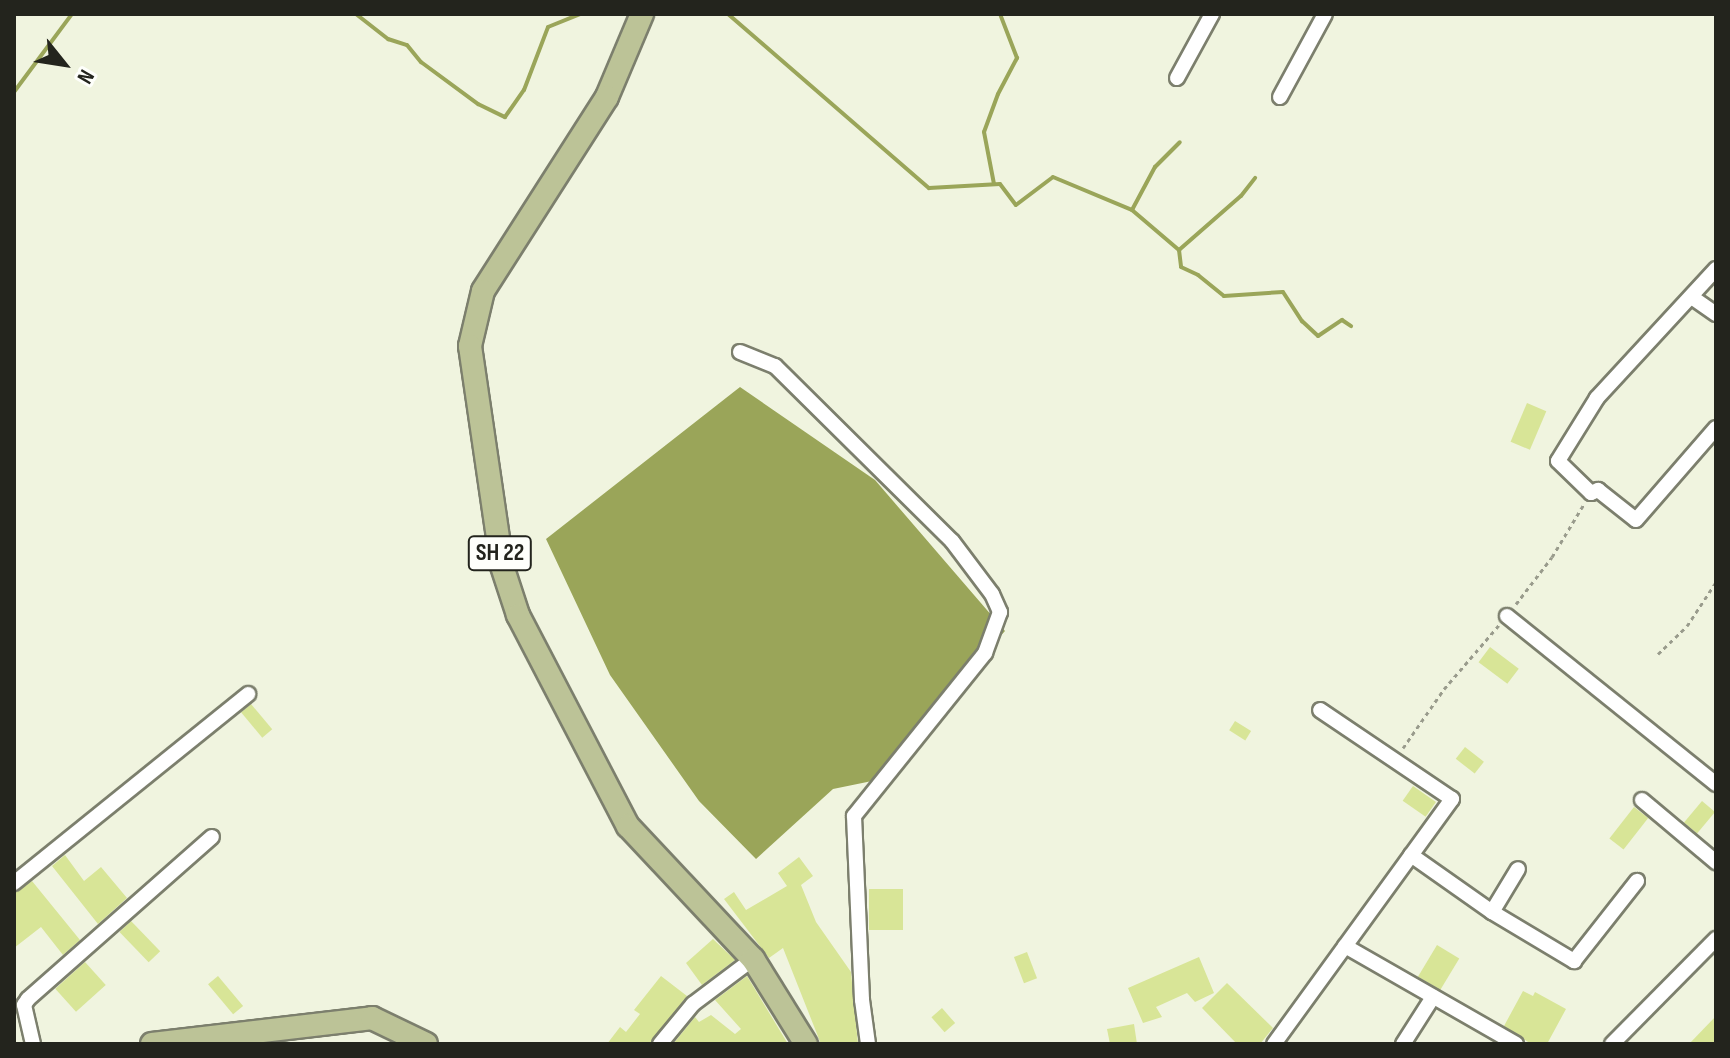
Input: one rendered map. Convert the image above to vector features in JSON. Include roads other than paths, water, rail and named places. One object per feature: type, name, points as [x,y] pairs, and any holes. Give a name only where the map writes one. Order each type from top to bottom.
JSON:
[{"type":"main road","name":"SH 22","points":[[642,14],[607,97],[483,291],[470,346],[502,566],[518,615],[628,826],[753,959],[806,1044]]},
{"type":"main road","points":[[152,1044],[372,1018],[426,1044]]},
{"type":"street","points":[[1177,78],[1212,14]]},
{"type":"street","points":[[1280,97],[1325,14]]},
{"type":"street","points":[[1716,269],[1693,298],[1597,398],[1558,461],[1591,493],[1598,490],[1636,520],[1716,428]]},
{"type":"street","points":[[1693,298],[1716,314]]},
{"type":"street","points":[[740,352],[775,366],[941,530],[992,594],[1000,612],[985,653],[854,816],[862,1000],[868,1044]]},
{"type":"street","points":[[1507,616],[1716,784]]},
{"type":"street","points":[[14,883],[248,694]]},
{"type":"street","points":[[1274,1044],[1452,799],[1320,710]]},
{"type":"street","points":[[1642,800],[1716,862]]},
{"type":"street","points":[[33,1044],[24,1005],[28,999],[212,837]]},
{"type":"street","points":[[1411,855],[1492,912],[1574,961],[1637,881]]},
{"type":"street","points":[[1492,912],[1518,869]]},
{"type":"street","points":[[1612,1044],[1716,939]]},
{"type":"street","points":[[1345,946],[1516,1044]]},
{"type":"street","points":[[660,1044],[693,1004],[753,959]]},
{"type":"street","points":[[1403,1044],[1433,997]]},
{"type":"waterway","points":[[14,92],[72,14]]},
{"type":"waterway","points":[[356,14],[388,39],[407,45],[421,62],[478,104],[505,117],[524,90],[548,27],[580,14]]},
{"type":"waterway","points":[[728,14],[929,188],[1000,184],[1016,205],[1053,177],[1132,210],[1179,250],[1181,267],[1198,275],[1224,296],[1283,292],[1302,321],[1318,336],[1342,320],[1351,326]]},
{"type":"waterway","points":[[994,184],[984,132],[998,94],[1017,58],[1000,14]]},
{"type":"waterway","points":[[1132,210],[1155,167],[1180,142]]},
{"type":"waterway","points":[[1179,250],[1241,196],[1255,178]]}]
